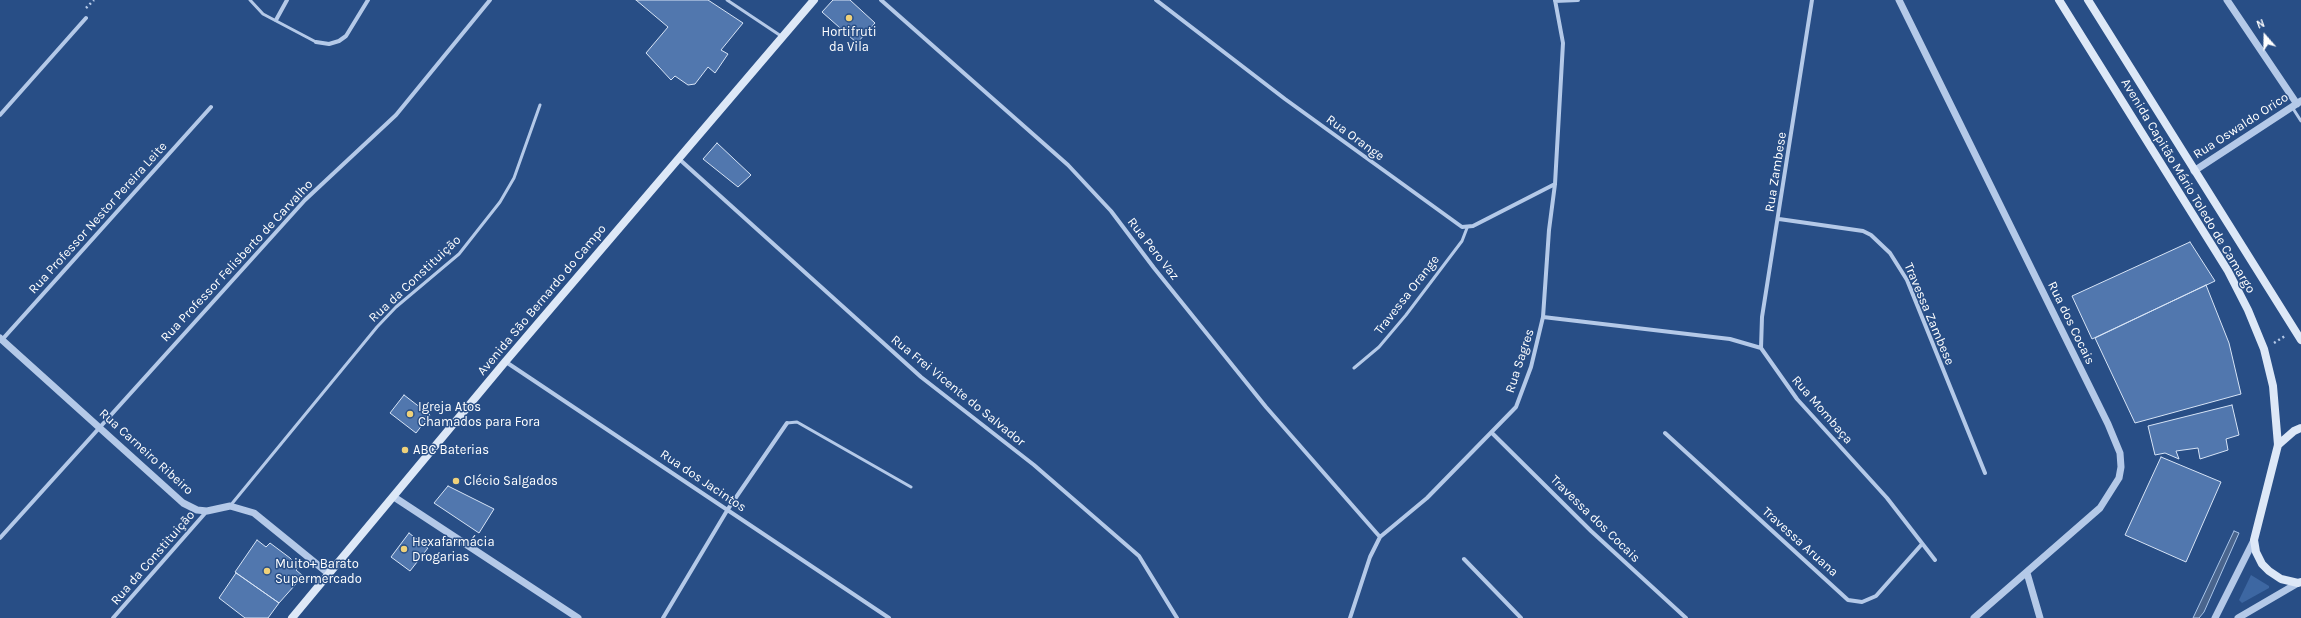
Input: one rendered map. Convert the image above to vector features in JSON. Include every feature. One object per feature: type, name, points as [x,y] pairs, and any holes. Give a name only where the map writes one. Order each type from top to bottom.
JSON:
[{"type":"main road","name":"Avenida São Bernardo do Campo","points":[[292,618],[678,157],[814,0]]},
{"type":"main road","name":"Avenida Capitão Mário Toledo de Camargo","points":[[2059,0],[2231,276],[2248,310],[2264,349],[2275,402],[2278,445],[2254,540]]},
{"type":"main road","name":"Avenida Capitão Mário Toledo de Camargo","points":[[2088,0],[2301,340]]},
{"type":"main road","points":[[2278,445],[2294,431],[2301,428]]},
{"type":"main road","points":[[2254,540],[2262,564],[2269,571],[2281,579],[2300,583]]},
{"type":"street","points":[[276,20],[287,0]]},
{"type":"street","points":[[316,42],[334,44],[339,42],[346,36],[368,0]]},
{"type":"street","name":"Rua Professor Felisberto de Carvalho","points":[[0,538],[304,200],[396,115],[490,0]]},
{"type":"street","name":"Rua Pero Vaz","points":[[881,0],[1068,165],[1111,211],[1154,268],[1266,406],[1380,537]]},
{"type":"street","name":"Rua Orange","points":[[1156,0],[1285,99],[1450,218],[1467,228]]},
{"type":"street","points":[[1555,1],[1578,0]]},
{"type":"street","name":"Rua Zambese","points":[[1761,348],[1762,317],[1779,219],[1812,0]]},
{"type":"street","name":"Rua dos Cocais","points":[[1899,0],[2108,424],[2120,453],[2121,467],[2119,478],[2100,508],[1974,618]]},
{"type":"street","points":[[2227,0],[2297,104]]},
{"type":"street","name":"Rua Sagres","points":[[1350,618],[1370,557],[1380,537],[1427,498],[1516,407],[1533,361],[1543,317],[1549,230],[1555,184],[1562,44],[1555,1]]},
{"type":"street","points":[[0,115],[86,18]]},
{"type":"street","name":"Rua Oswaldo Orico","points":[[2194,171],[2297,104]]},
{"type":"street","name":"Rua Professor Nestor Pereira Leite","points":[[1,340],[210,107]]},
{"type":"street","name":"Rua Frei Vicente do Salvador","points":[[678,157],[921,377],[1034,465],[1140,556],[1177,618]]},
{"type":"street","points":[[1467,228],[1487,220],[1555,184]]},
{"type":"street","name":"Travessa Zambese","points":[[1779,219],[1863,231],[1871,235],[1890,253],[1906,280],[1985,472]]},
{"type":"street","points":[[1543,317],[1730,339],[1761,348]]},
{"type":"street","name":"Rua Carneiro Ribeiro","points":[[1,340],[184,503],[197,510],[208,511],[230,506],[254,513],[329,574]]},
{"type":"street","name":"Rua Mombaça","points":[[1761,348],[1797,399],[1888,498],[1934,560]]},
{"type":"street","name":"Rua dos Jacintos","points":[[505,362],[728,509],[889,618]]},
{"type":"street","points":[[663,618],[728,509],[787,423]]},
{"type":"street","name":"Travessa dos Cocais","points":[[1492,433],[1591,532],[1686,618]]},
{"type":"street","name":"Travessa Aruana","points":[[1665,433],[1848,600],[1862,602],[1876,596],[1922,544]]},
{"type":"street","points":[[394,497],[578,618]]},
{"type":"street","name":"Rua da Constituição","points":[[113,618],[208,511]]},
{"type":"street","points":[[2215,618],[2254,540]]},
{"type":"street","points":[[1464,559],[1521,618]]},
{"type":"street","points":[[2027,573],[2040,618]]},
{"type":"street","points":[[2238,618],[2300,583]]},
{"type":"lane","points":[[250,0],[263,14],[316,42]]},
{"type":"lane","points":[[727,0],[782,37]]},
{"type":"lane","points":[[2297,104],[2301,121]]},
{"type":"lane","name":"Rua da Constituição","points":[[230,506],[396,306],[459,254],[500,202],[514,178],[540,105]]},
{"type":"lane","name":"Travessa Orange","points":[[1354,368],[1379,347],[1406,315],[1462,241],[1467,228]]},
{"type":"lane","points":[[787,423],[797,422],[911,487]]},
{"type":"path","points":[[2264,349],[2294,330]]},
{"type":"shaded area","points":[[2234,531],[2239,533],[2204,612],[2199,618],[2193,618]]},
{"type":"shaded area","points":[[2251,575],[2269,586],[2269,588],[2242,603],[2239,600]]},
{"type":"building","points":[[636,0],[708,0],[743,23],[721,50],[728,54],[715,73],[708,67],[695,84],[688,85],[675,76],[671,80],[646,53],[668,27]]},
{"type":"building","name":"Hortifruti da Vila","points":[[833,0],[850,0],[875,23],[857,43],[822,12]]},
{"type":"building","points":[[717,143],[751,175],[738,187],[703,159]]},
{"type":"building","points":[[2190,242],[2215,281],[2092,339],[2072,296]]},
{"type":"building","points":[[2206,285],[2229,343],[2241,394],[2135,423],[2095,338]]},
{"type":"building","name":"Igreja Atos Chamados para Fora","points":[[404,395],[430,415],[416,433],[390,413]]},
{"type":"building","points":[[2232,405],[2239,435],[2226,439],[2228,450],[2200,459],[2198,448],[2176,451],[2179,459],[2165,453],[2155,455],[2148,426]]},
{"type":"building","points":[[2161,457],[2221,482],[2186,562],[2125,535]]},
{"type":"building","points":[[448,486],[494,509],[479,533],[434,503]]},
{"type":"building","points":[[409,533],[428,548],[410,571],[391,557]]},
{"type":"building","name":"Muito+ Barato Supermercado","points":[[257,540],[266,547],[270,543],[290,558],[299,567],[296,570],[303,576],[279,603],[235,572]]},
{"type":"building","points":[[236,573],[279,603],[268,618],[245,618],[219,598]]},
{"type":"place","name":"Hortifruti da Vila","points":[[849,18]]},
{"type":"place","name":"Igreja Atos Chamados para Fora","points":[[410,414]]},
{"type":"place","name":"ABC Baterias","points":[[405,450]]},
{"type":"place","name":"Clécio Salgados","points":[[456,481]]},
{"type":"place","name":"Hexafarmácia Drogarias","points":[[404,549]]},
{"type":"place","name":"Muito+ Barato Supermercado","points":[[267,571]]}]
